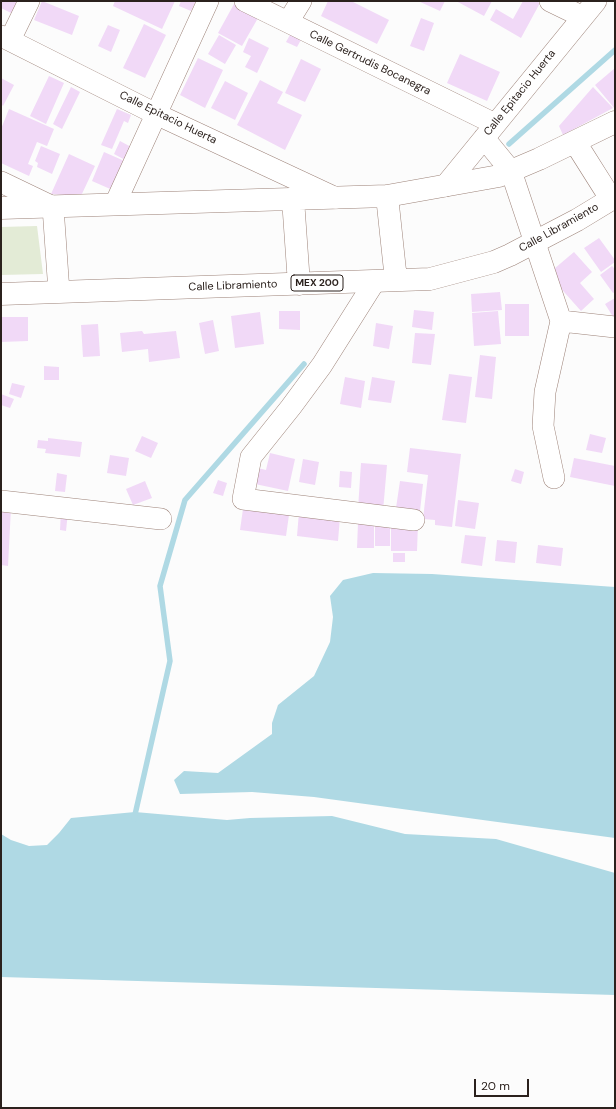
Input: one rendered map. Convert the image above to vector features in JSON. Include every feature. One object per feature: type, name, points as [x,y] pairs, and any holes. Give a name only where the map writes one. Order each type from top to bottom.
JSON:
[{"type":"highway","points":[[1,208],[387,196],[499,176],[575,142],[615,122]]},
{"type":"highway","points":[[575,142],[613,198]]},
{"type":"highway","points":[[387,196],[396,280]]},
{"type":"highway","name":"Calle Libramiento","points":[[1,294],[430,279],[494,262],[577,220],[613,198]]},
{"type":"highway","points":[[293,199],[299,284]]},
{"type":"street","points":[[5,38],[29,1]]},
{"type":"street","points":[[115,204],[208,1]]},
{"type":"street","name":"Calle Gertrudis Bocanegra","points":[[245,1],[288,22],[489,131]]},
{"type":"street","points":[[288,22],[301,1]]},
{"type":"street","points":[[550,1],[583,17]]},
{"type":"street","name":"Calle Epitacio Huerta","points":[[445,186],[596,1]]},
{"type":"street","name":"Calle Epitacio Huerta","points":[[5,38],[156,114],[336,198]]},
{"type":"street","points":[[489,131],[511,171],[561,321],[545,392],[543,426],[554,478]]},
{"type":"street","points":[[1,182],[53,207],[59,292]]},
{"type":"street","points":[[374,281],[322,365],[251,457],[243,499],[414,520]]},
{"type":"street","points":[[561,321],[615,327]]},
{"type":"street","points":[[1,501],[161,519]]},
{"type":"green space","points":[[37,226],[43,274],[1,275],[1,227]]},
{"type":"water","points":[[373,573],[432,574],[615,587],[615,838],[314,797],[252,792],[180,794],[174,780],[184,771],[218,773],[272,734],[272,723],[278,705],[314,676],[330,642],[333,617],[330,596],[343,580]]},
{"type":"water","points":[[135,812],[227,820],[332,816],[405,834],[496,839],[615,873],[615,995],[1,977],[1,834],[11,840],[29,846],[47,845],[71,818]]},
{"type":"building","points":[[1,1],[21,1],[15,15],[1,8]]},
{"type":"building","points":[[42,1],[79,16],[72,35],[34,20]]},
{"type":"building","points":[[115,1],[175,1],[162,29],[113,6]]},
{"type":"building","points":[[181,1],[196,1],[191,11],[179,6]]},
{"type":"building","points":[[328,1],[351,1],[389,20],[377,44],[321,16]]},
{"type":"building","points":[[418,1],[445,1],[440,11]]},
{"type":"building","points":[[456,1],[492,1],[484,16]]},
{"type":"building","points":[[523,1],[536,1],[540,3],[521,38],[490,20],[496,9],[513,19]]},
{"type":"building","points":[[234,4],[258,18],[242,46],[218,33]]},
{"type":"building","points":[[421,18],[434,23],[424,51],[410,46]]},
{"type":"building","points":[[144,24],[166,35],[145,78],[123,68]]},
{"type":"building","points":[[108,25],[120,30],[111,52],[98,46]]},
{"type":"building","points":[[291,33],[302,38],[297,47],[286,42]]},
{"type":"building","points":[[219,35],[236,45],[225,64],[208,54]]},
{"type":"building","points":[[249,38],[269,48],[257,73],[245,67],[251,56],[243,52]]},
{"type":"building","points":[[460,54],[500,72],[487,101],[447,83]]},
{"type":"building","points":[[198,58],[223,70],[205,108],[180,95]]},
{"type":"building","points":[[301,59],[321,69],[305,102],[285,93]]},
{"type":"building","points":[[615,68],[615,109],[595,85]]},
{"type":"building","points":[[49,76],[64,83],[46,124],[30,116]]},
{"type":"building","points":[[1,78],[14,85],[3,106],[1,104]]},
{"type":"building","points":[[260,80],[283,92],[277,103],[302,115],[285,150],[237,125]]},
{"type":"building","points":[[225,81],[248,93],[235,120],[211,108]]},
{"type":"building","points":[[71,87],[80,92],[62,129],[53,124]]},
{"type":"building","points":[[593,87],[613,108],[563,135],[559,126]]},
{"type":"building","points":[[9,109],[54,129],[47,146],[37,142],[28,164],[33,166],[29,176],[1,163],[1,129]]},
{"type":"building","points":[[117,109],[131,115],[128,123],[124,121],[112,149],[101,145]]},
{"type":"building","points":[[120,141],[133,148],[127,161],[114,154]]},
{"type":"building","points":[[41,146],[60,154],[52,174],[37,167],[38,163],[35,161]]},
{"type":"building","points":[[104,152],[129,163],[117,192],[92,181]]},
{"type":"building","points":[[69,154],[95,166],[81,196],[51,194]]},
{"type":"building","points":[[599,238],[615,260],[615,262],[601,272],[584,248]]},
{"type":"building","points":[[574,252],[592,272],[580,283],[594,299],[581,311],[548,274]]},
{"type":"building","points":[[612,266],[615,269],[615,292],[613,293],[600,275]]},
{"type":"building","points":[[500,292],[502,310],[472,312],[471,294]]},
{"type":"building","points":[[615,298],[615,320],[605,304]]},
{"type":"building","points":[[505,304],[529,304],[529,336],[505,336]]},
{"type":"building","points":[[414,310],[434,312],[432,330],[412,327]]},
{"type":"building","points":[[279,311],[300,311],[300,330],[279,329]]},
{"type":"building","points":[[498,311],[501,344],[474,346],[472,313]]},
{"type":"building","points":[[260,312],[264,344],[235,348],[231,316]]},
{"type":"building","points":[[1,317],[28,317],[28,341],[1,342]]},
{"type":"building","points":[[213,320],[219,351],[205,354],[199,323]]},
{"type":"building","points":[[376,323],[393,326],[389,349],[373,346]]},
{"type":"building","points":[[98,324],[100,356],[83,357],[81,325]]},
{"type":"building","points":[[142,331],[144,334],[176,331],[180,358],[149,362],[148,349],[122,352],[120,333]]},
{"type":"building","points":[[415,333],[435,334],[431,365],[412,363]]},
{"type":"building","points":[[480,355],[496,357],[492,399],[475,397]]},
{"type":"building","points":[[44,366],[59,367],[59,380],[44,380]]},
{"type":"building","points":[[449,374],[472,377],[466,423],[442,420]]},
{"type":"building","points":[[345,377],[365,381],[361,408],[340,404]]},
{"type":"building","points":[[372,377],[395,381],[391,403],[368,400]]},
{"type":"building","points":[[12,383],[25,386],[21,398],[9,394]]},
{"type":"building","points":[[1,394],[14,399],[10,408],[1,405]]},
{"type":"building","points":[[590,434],[606,438],[602,453],[586,450]]},
{"type":"building","points":[[142,436],[158,443],[151,458],[135,451]]},
{"type":"building","points":[[48,438],[82,442],[80,457],[45,453],[46,449],[37,448],[38,440],[48,441]]},
{"type":"building","points":[[410,448],[461,454],[452,527],[435,525],[435,520],[423,519],[428,475],[407,472]]},
{"type":"building","points":[[270,453],[295,459],[288,491],[255,484],[258,468],[266,470]]},
{"type":"building","points":[[110,455],[129,458],[126,476],[107,473]]},
{"type":"building","points":[[574,458],[615,466],[615,486],[570,477]]},
{"type":"building","points":[[303,459],[319,462],[315,485],[299,482]]},
{"type":"building","points":[[361,463],[387,465],[383,511],[358,509]]},
{"type":"building","points":[[515,469],[524,472],[521,484],[511,481]]},
{"type":"building","points":[[340,471],[352,472],[351,488],[339,487]]},
{"type":"building","points":[[57,473],[67,475],[65,492],[55,491]]},
{"type":"building","points":[[218,480],[227,483],[223,496],[213,493]]},
{"type":"building","points":[[145,481],[152,498],[133,505],[126,489]]},
{"type":"building","points":[[400,481],[423,484],[420,511],[396,508]]},
{"type":"building","points":[[458,500],[479,503],[475,529],[455,526]]},
{"type":"building","points":[[1,507],[11,508],[8,566],[1,565]]},
{"type":"building","points":[[243,509],[289,515],[286,536],[240,530]]},
{"type":"building","points":[[61,511],[68,512],[66,531],[60,530]]},
{"type":"building","points":[[299,512],[340,517],[338,541],[297,536]]},
{"type":"building","points":[[358,523],[374,523],[374,548],[357,548]]},
{"type":"building","points":[[375,523],[390,523],[390,546],[375,546]]},
{"type":"building","points":[[391,524],[418,524],[417,551],[391,551]]},
{"type":"building","points":[[465,535],[486,537],[482,566],[461,563]]},
{"type":"building","points":[[497,540],[517,542],[515,563],[495,561]]},
{"type":"building","points":[[538,545],[563,548],[561,566],[536,563]]},
{"type":"building","points":[[393,553],[405,553],[405,562],[393,562]]},
{"type":"waterway","points":[[509,144],[615,50]]},
{"type":"waterway","points":[[134,819],[170,661],[160,586],[185,500],[304,364]]}]
